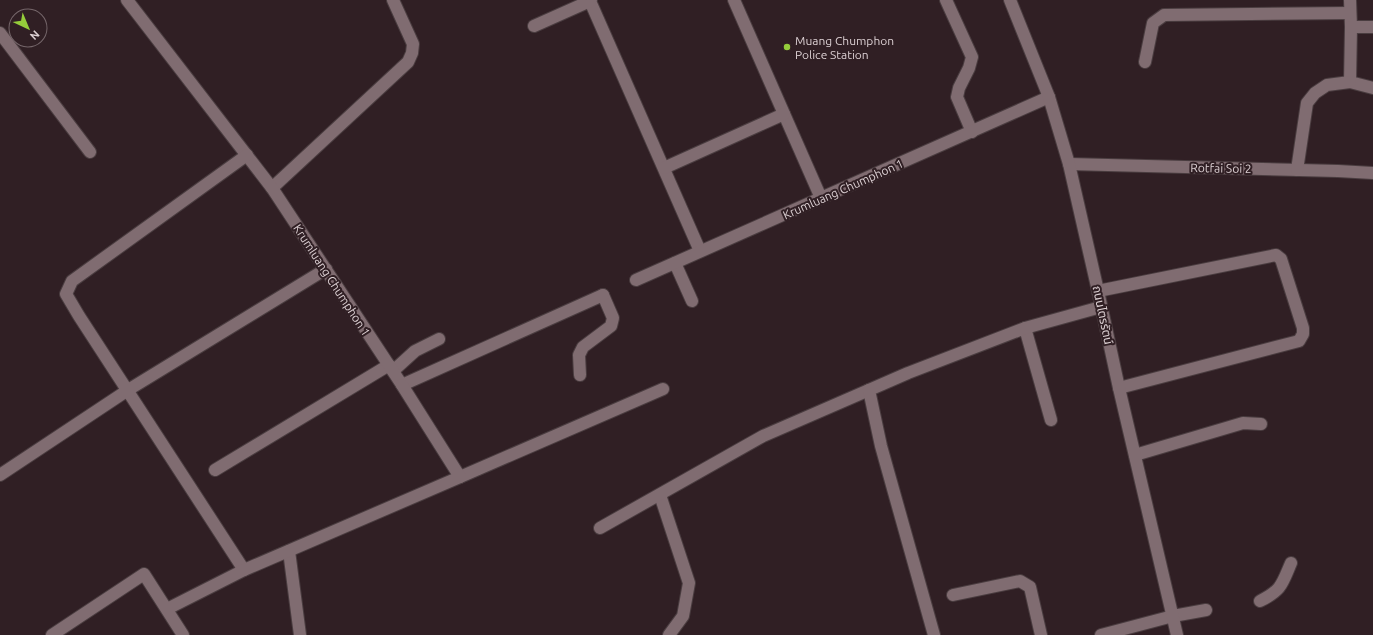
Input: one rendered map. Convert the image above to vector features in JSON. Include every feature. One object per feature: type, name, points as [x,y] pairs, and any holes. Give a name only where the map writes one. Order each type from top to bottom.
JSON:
[{"type":"street","name":"Krumluang Chumphon 1","points":[[127,0],[272,188],[391,368],[460,477]]},
{"type":"street","points":[[272,188],[408,62],[412,53],[413,44],[394,0]]},
{"type":"street","points":[[534,26],[590,0],[700,252]]},
{"type":"street","points":[[734,0],[821,198]]},
{"type":"street","points":[[946,0],[972,57],[969,68],[959,88],[957,97],[972,132]]},
{"type":"street","name":"ถนนไตรรัตน์","points":[[1010,0],[1049,97],[1069,164],[1119,388],[1177,635]]},
{"type":"street","points":[[1350,0],[1350,82]]},
{"type":"street","points":[[1145,62],[1153,23],[1164,15],[1350,13]]},
{"type":"street","points":[[1351,27],[1373,27]]},
{"type":"street","points":[[0,33],[90,152]]},
{"type":"street","points":[[1297,170],[1306,103],[1315,93],[1327,85],[1350,82],[1373,88]]},
{"type":"street","name":"Krumluang Chumphon 1","points":[[636,280],[1049,97]]},
{"type":"street","points":[[664,168],[784,114]]},
{"type":"street","points":[[244,570],[66,294],[72,281],[246,155]]},
{"type":"street","name":"Rotfai Soi 2","points":[[1069,164],[1373,173]]},
{"type":"street","points":[[1098,291],[1276,255],[1281,259],[1303,328],[1303,334],[1299,341],[1119,388]]},
{"type":"street","points":[[675,263],[692,301]]},
{"type":"street","points":[[0,475],[128,390],[326,269]]},
{"type":"street","points":[[402,385],[603,295],[613,318],[611,326],[583,347],[579,355],[580,375]]},
{"type":"street","points":[[600,528],[762,436],[869,390],[1025,328],[1101,307]]},
{"type":"street","points":[[1025,328],[1051,420]]},
{"type":"street","points":[[215,470],[391,368],[415,351],[439,339]]},
{"type":"street","points":[[167,609],[244,570],[664,389]]},
{"type":"street","points":[[869,390],[881,446],[934,635]]},
{"type":"street","points":[[1135,455],[1243,423],[1261,424]]},
{"type":"street","points":[[660,495],[689,583],[683,616],[669,635]]},
{"type":"street","points":[[289,551],[300,635]]},
{"type":"street","points":[[1260,601],[1274,594],[1281,586],[1291,563]]},
{"type":"street","points":[[52,635],[144,574],[183,635]]},
{"type":"street","points":[[953,595],[1020,580],[1030,587],[1041,635]]},
{"type":"street","points":[[1101,635],[1173,616],[1206,610]]},
{"type":"place","name":"Muang Chumphon Police Station","points":[[787,47]]}]
